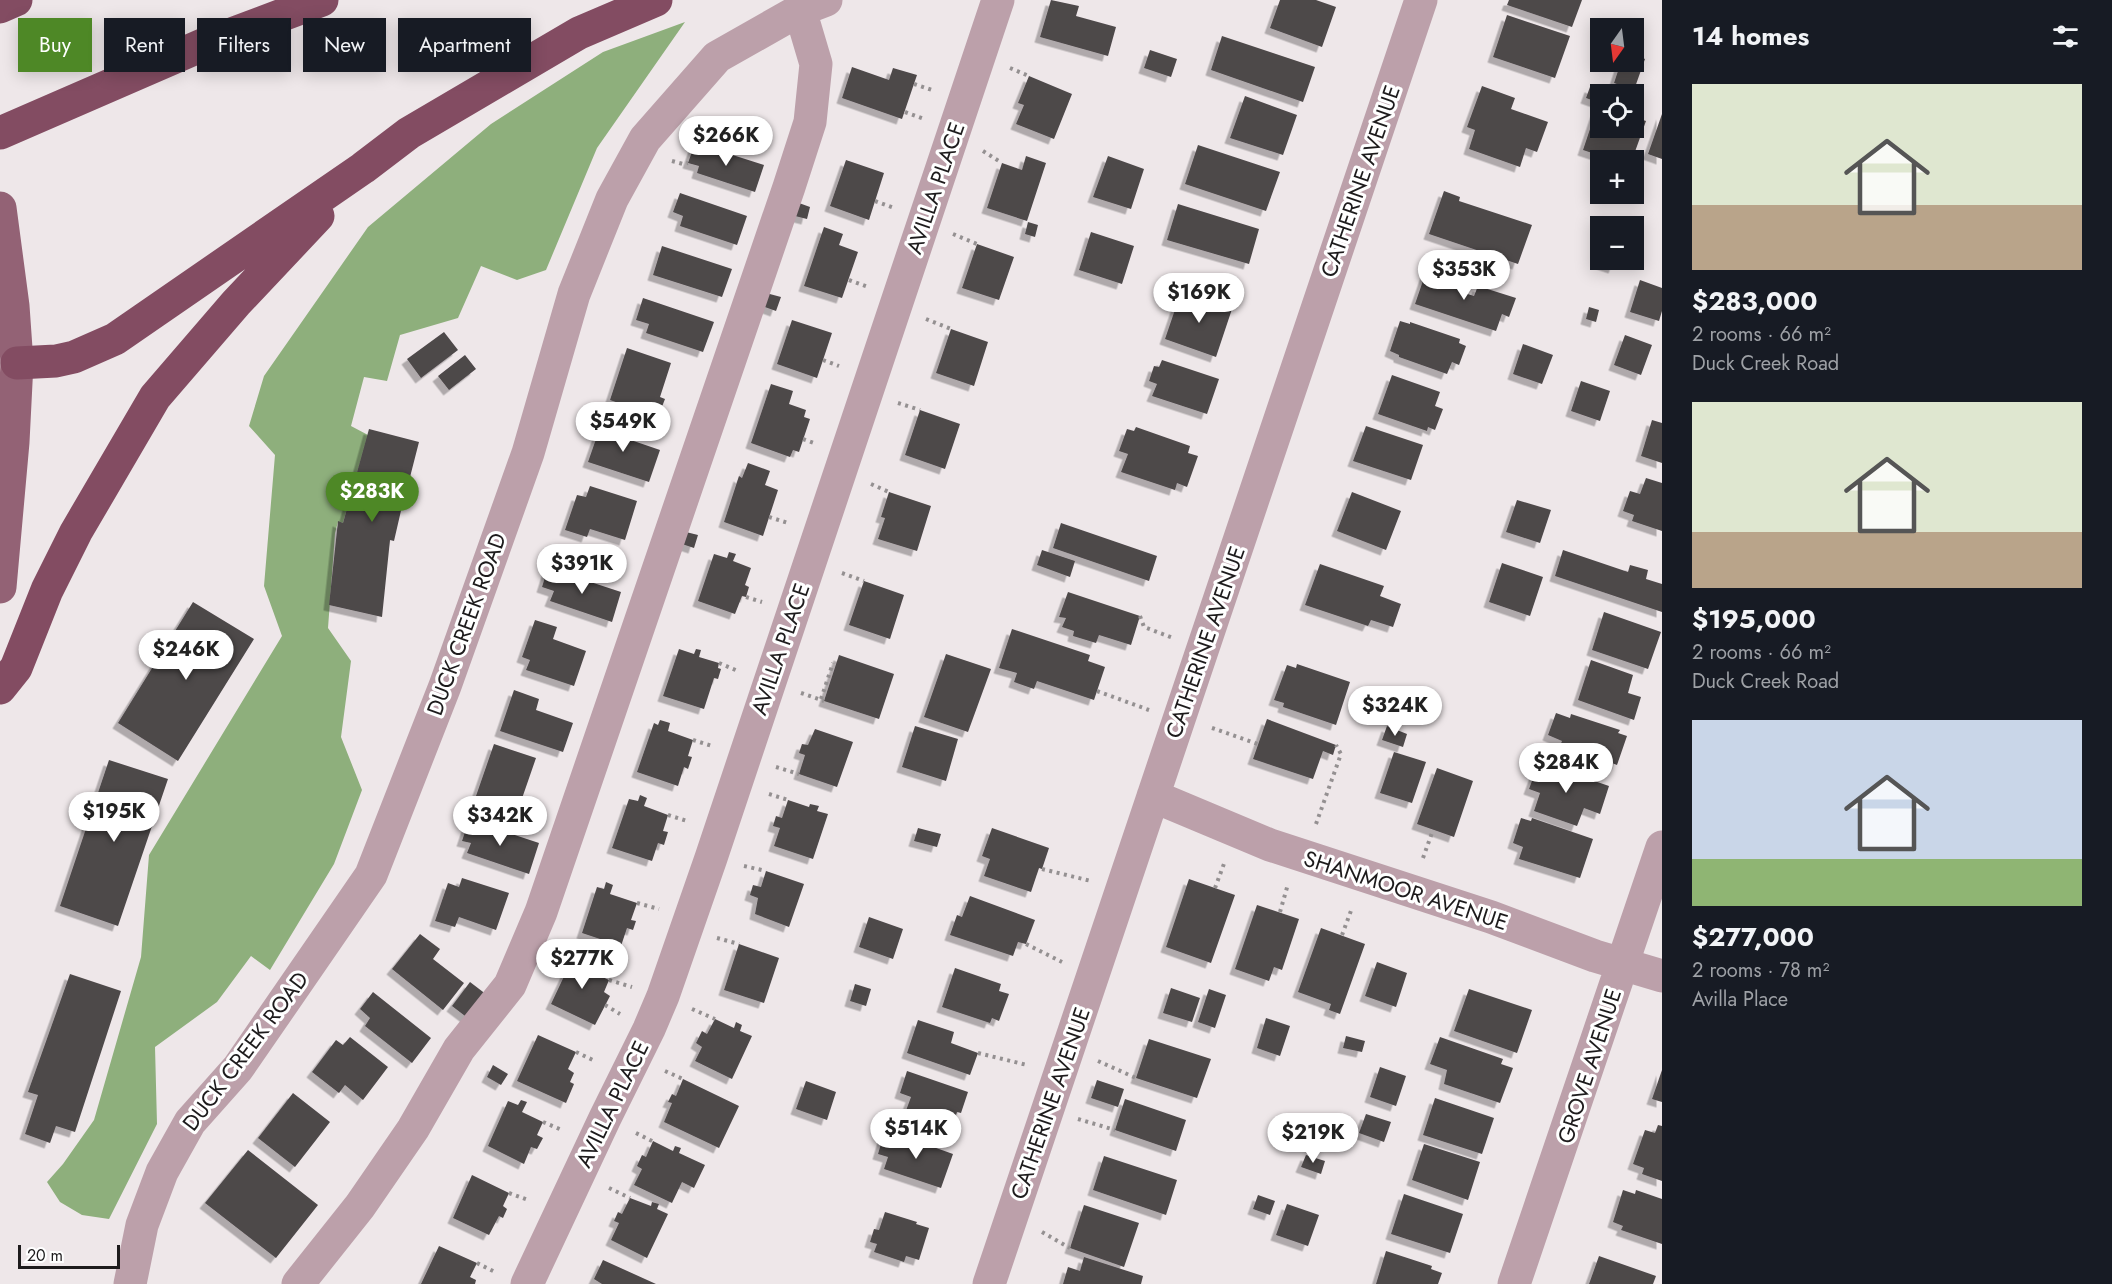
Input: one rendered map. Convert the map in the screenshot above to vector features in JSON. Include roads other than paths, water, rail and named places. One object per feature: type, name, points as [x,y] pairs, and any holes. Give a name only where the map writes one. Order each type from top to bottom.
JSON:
[{"type":"highway","points":[[0,7],[16,0]]},
{"type":"highway","points":[[0,133],[205,44],[322,0]]},
{"type":"highway","points":[[17,363],[56,361],[74,357],[114,339],[363,168],[409,133],[579,33],[656,0]]},
{"type":"highway","points":[[0,688],[16,668],[47,590],[87,513],[155,397],[236,303],[363,168]]},
{"type":"main road","points":[[0,208],[13,306],[17,363],[13,442],[0,587]]},
{"type":"street","name":"AVILLA PLACE","points":[[527,1284],[663,996],[998,0]]},
{"type":"street","name":"CATHERINE AVENUE","points":[[989,1284],[1421,0]]},
{"type":"street","name":"DUCK CREEK ROAD","points":[[130,1284],[142,1225],[162,1172],[190,1122],[238,1068],[371,875],[445,686],[524,464],[574,294],[612,199],[645,139],[717,57],[813,5]]},
{"type":"street","points":[[298,1284],[360,1206],[412,1129],[459,1049],[510,985],[541,912],[810,122],[816,64],[813,5]]},
{"type":"street","name":"SHANMOOR AVENUE","points":[[1154,796],[1237,832],[1304,856],[1491,917],[1595,956],[1662,976]]},
{"type":"street","name":"GROVE AVENUE","points":[[1514,1284],[1662,847]]}]
